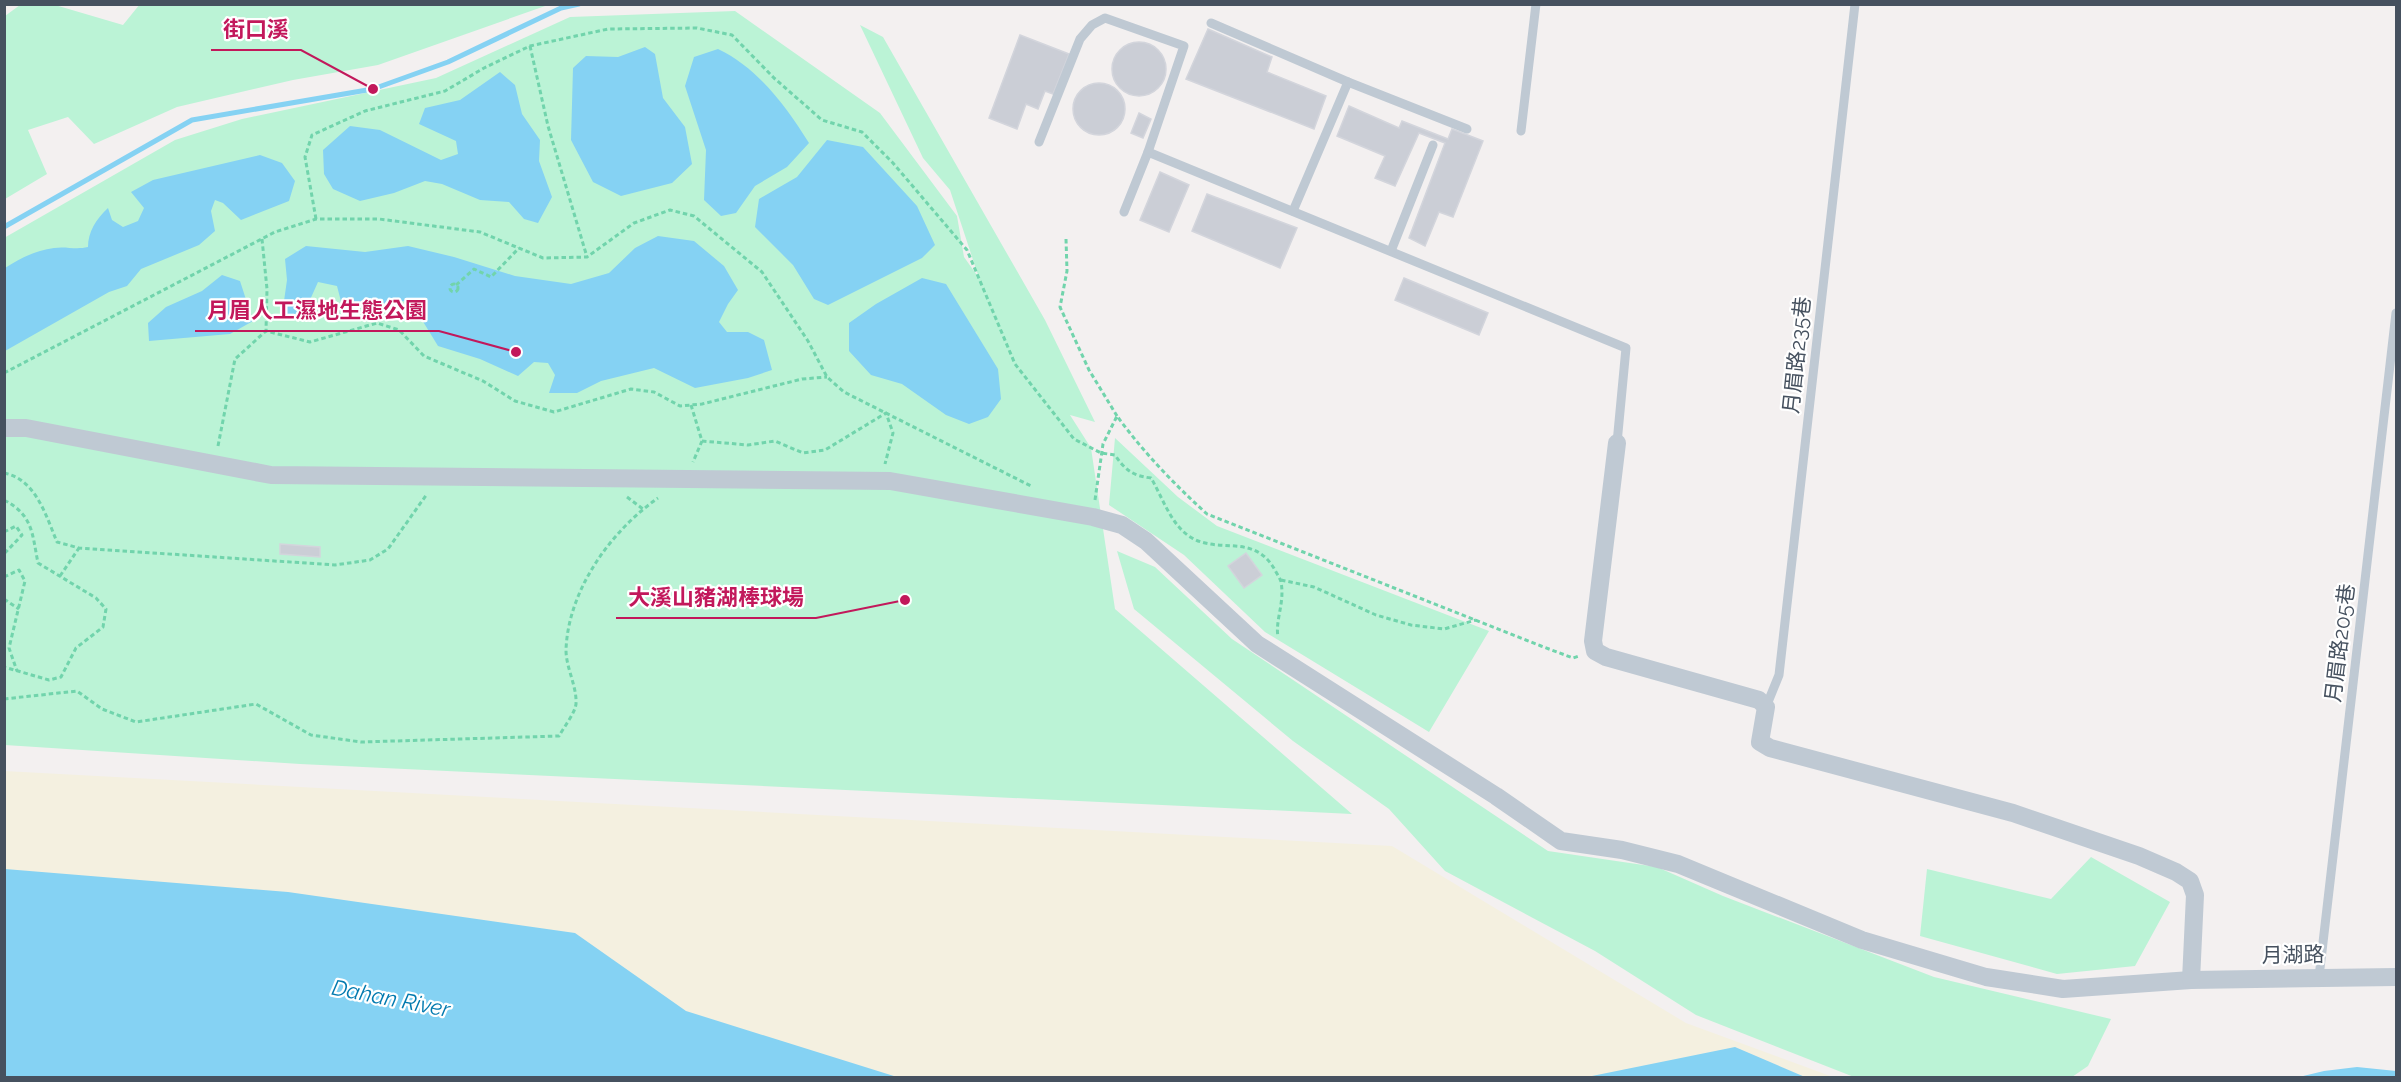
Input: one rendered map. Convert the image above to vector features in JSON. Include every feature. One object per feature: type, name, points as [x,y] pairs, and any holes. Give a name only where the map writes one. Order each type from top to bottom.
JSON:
[{"type":"street","name":"月湖路","points":[[4,428],[26,428],[271,475],[881,481],[1093,517],[1122,525],[1146,541],[1257,644],[1496,796],[1561,841],[1622,850],[1678,864],[1862,940],[1986,977],[2063,989],[2192,980],[2397,977]]},
{"type":"street","points":[[1617,443],[1593,641],[1595,651],[1606,657],[1759,700],[1766,707],[1760,742],[1770,748],[2013,813],[2139,856],[2176,872],[2190,881],[2195,895],[2192,980]]},
{"type":"lane","points":[[1521,131],[1536,4]]},
{"type":"lane","name":"月眉路235巷","points":[[1766,707],[1779,675],[1855,4]]},
{"type":"lane","points":[[1040,142],[1080,39],[1092,25],[1105,18],[1184,46],[1148,152],[1124,212]]},
{"type":"lane","points":[[1211,23],[1348,82],[1467,129]]},
{"type":"lane","points":[[1293,211],[1348,82]]},
{"type":"lane","points":[[1390,251],[1432,145]]},
{"type":"lane","points":[[1148,152],[1626,348],[1617,443]]},
{"type":"lane","name":"月眉路205巷","points":[[2319,977],[2397,313]]},
{"type":"path","points":[[316,219],[305,157],[312,135],[365,111],[445,91],[484,68],[530,46],[608,30],[697,28],[732,35],[774,78],[822,120],[862,132],[893,163],[967,250],[1015,364],[1074,439],[1101,453],[1115,455],[1135,476],[1150,478],[1181,530],[1194,539],[1256,550],[1269,561],[1281,580],[1282,605],[1277,630],[1282,660]]},
{"type":"path","points":[[530,46],[548,126],[587,257]]},
{"type":"path","points":[[4,373],[275,232],[316,219],[379,219],[480,232],[543,258],[587,257],[634,223],[670,210],[694,216],[762,272],[808,341],[827,376],[844,392],[1041,491]]},
{"type":"path","points":[[215,463],[235,359],[266,331],[267,289],[262,239]]},
{"type":"path","points":[[1066,239],[1067,271],[1060,307],[1089,370],[1117,416],[1144,453],[1167,478],[1207,514],[1573,658],[1595,651]]},
{"type":"path","points":[[456,285],[474,269],[491,277],[519,248]]},
{"type":"path","points":[[266,331],[310,342],[377,323],[399,330],[424,356],[483,381],[515,401],[554,412],[631,389],[654,392],[680,406],[702,404],[802,379],[827,376]]},
{"type":"path","points":[[686,479],[702,441],[692,405]]},
{"type":"path","points":[[702,441],[748,445],[775,441],[803,453],[825,450],[886,413]]},
{"type":"path","points":[[881,481],[893,433],[886,413]]},
{"type":"path","points":[[1093,517],[1103,444],[1117,416]]},
{"type":"path","points":[[4,473],[11,474],[32,488],[57,542],[79,548],[335,565],[370,560],[388,549],[428,494]]},
{"type":"path","points":[[4,699],[76,691],[102,709],[136,722],[256,704],[311,735],[361,742],[559,736],[576,705],[566,651],[575,602],[602,554],[643,509],[621,493]]},
{"type":"path","points":[[4,500],[18,507],[27,517],[38,563],[96,598],[106,609],[103,627],[76,648],[61,677],[49,680],[4,667]]},
{"type":"path","points":[[4,532],[15,526],[22,535],[4,554]]},
{"type":"path","points":[[60,576],[79,548]]},
{"type":"path","points":[[4,578],[20,570],[25,581],[9,648],[18,672]]},
{"type":"path","points":[[1281,580],[1314,587],[1376,615],[1411,625],[1444,629],[1477,619]]},
{"type":"path","points":[[4,599],[19,609]]},
{"type":"green space","points":[[140,4],[548,5],[378,65],[293,80],[177,107],[94,144],[68,117],[28,130],[47,174],[5,199],[5,16],[20,5],[55,5],[123,25]]},
{"type":"green space","points":[[735,11],[880,113],[957,216],[964,257],[979,278],[950,190],[923,158],[860,25],[883,37],[1045,320],[1095,422],[1070,415],[1091,448],[1115,609],[1352,814],[300,764],[5,745],[4,238],[175,140],[242,119],[436,78],[570,17]]},
{"type":"green space","points":[[1115,438],[1178,497],[1217,526],[1489,631],[1429,732],[1265,632],[1184,555],[1109,505]]},
{"type":"green space","points":[[1117,551],[1155,567],[1232,639],[1548,851],[1657,867],[1723,896],[1934,977],[2111,1019],[2088,1066],[2072,1077],[1854,1077],[1696,1015],[1595,951],[1445,871],[1389,809],[1293,741],[1134,609]]},
{"type":"green space","points":[[2091,857],[2170,902],[2135,966],[2057,974],[1920,936],[1927,869],[2051,899]]},
{"type":"sand","points":[[4,771],[1392,846],[1686,1023],[1833,1077],[5,1077]]},
{"type":"water","points":[[645,47],[655,54],[663,98],[685,127],[692,164],[672,183],[621,196],[593,182],[571,140],[573,68],[586,56],[618,57]]},
{"type":"water","points":[[718,49],[746,66],[770,89],[791,115],[809,143],[787,167],[755,186],[736,213],[721,216],[704,200],[706,150],[685,86],[694,57]]},
{"type":"water","points":[[500,72],[515,85],[522,114],[540,140],[539,161],[552,197],[538,223],[524,219],[509,202],[480,200],[442,184],[425,181],[394,193],[360,201],[333,189],[324,174],[323,150],[350,126],[380,130],[441,160],[458,154],[456,141],[419,124],[425,108],[460,100]]},
{"type":"water","points":[[827,140],[863,147],[917,206],[935,245],[922,258],[828,305],[814,299],[793,265],[755,227],[759,199],[797,177]]},
{"type":"water","points":[[260,155],[282,163],[295,181],[289,201],[241,220],[223,203],[215,200],[211,211],[215,231],[199,245],[141,269],[127,286],[109,292],[5,351],[5,268],[41,251],[88,247],[89,236],[94,226],[108,208],[112,220],[123,227],[138,221],[144,208],[131,192],[153,180]]},
{"type":"water","points":[[658,236],[694,241],[724,266],[738,290],[719,322],[727,332],[748,332],[764,340],[772,370],[748,378],[695,388],[654,368],[601,381],[577,393],[549,393],[555,375],[548,363],[534,362],[518,376],[480,359],[438,346],[419,315],[404,301],[343,309],[337,286],[318,282],[305,311],[295,319],[282,315],[287,280],[285,259],[306,246],[365,252],[408,246],[454,257],[515,276],[571,284],[609,273],[635,248]]},
{"type":"water","points":[[222,275],[240,281],[253,321],[230,334],[149,341],[148,323],[166,307],[202,291]]},
{"type":"water","points":[[922,278],[946,284],[998,369],[1001,399],[988,417],[969,424],[946,415],[902,384],[871,375],[849,351],[849,323],[876,304]]},
{"type":"water","name":"Dahan River","points":[[5,869],[288,892],[575,933],[686,1011],[897,1077],[5,1077]]},
{"type":"water","points":[[1735,1047],[1805,1077],[1587,1077]]},
{"type":"water","points":[[2357,1067],[2396,1071],[2396,1077],[2299,1077],[2324,1071]]},
{"type":"building","points":[[1208,29],[1272,57],[1267,72],[1326,96],[1314,129],[1186,79]]},
{"type":"building","points":[[1020,35],[1069,54],[1053,94],[1045,91],[1038,109],[1026,104],[1017,129],[989,118]]},
{"type":"building","points":[[1139,42],[1149,44],[1158,50],[1164,59],[1166,69],[1164,79],[1158,88],[1149,94],[1139,96],[1129,94],[1120,88],[1114,79],[1112,69],[1114,59],[1120,50],[1129,44]]},
{"type":"building","points":[[1094,83],[1104,83],[1118,90],[1125,109],[1118,128],[1104,135],[1094,135],[1084,131],[1077,124],[1073,114],[1073,104],[1077,94],[1084,87]]},
{"type":"building","points":[[1349,106],[1399,128],[1402,121],[1448,139],[1452,129],[1483,141],[1453,217],[1439,212],[1425,246],[1409,238],[1445,143],[1419,133],[1395,186],[1375,178],[1385,156],[1337,136]]},
{"type":"building","points":[[1139,113],[1151,119],[1143,138],[1131,133]]},
{"type":"building","points":[[1160,172],[1189,185],[1169,232],[1140,220]]},
{"type":"building","points":[[1207,194],[1297,228],[1280,268],[1192,231]]},
{"type":"building","points":[[1404,278],[1488,313],[1479,335],[1395,300]]},
{"type":"building","points":[[280,544],[320,547],[320,557],[280,554]]},
{"type":"building","points":[[1246,553],[1262,575],[1244,588],[1228,566]]},
{"type":"waterway","points":[[4,227],[192,120],[373,89],[448,62],[561,8],[579,4]]},
{"type":"place","name":"街口溪","points":[[373,89]]},
{"type":"place","name":"月眉人工濕地生態公園","points":[[516,352]]},
{"type":"place","name":"大溪山豬湖棒球場","points":[[905,600]]}]
